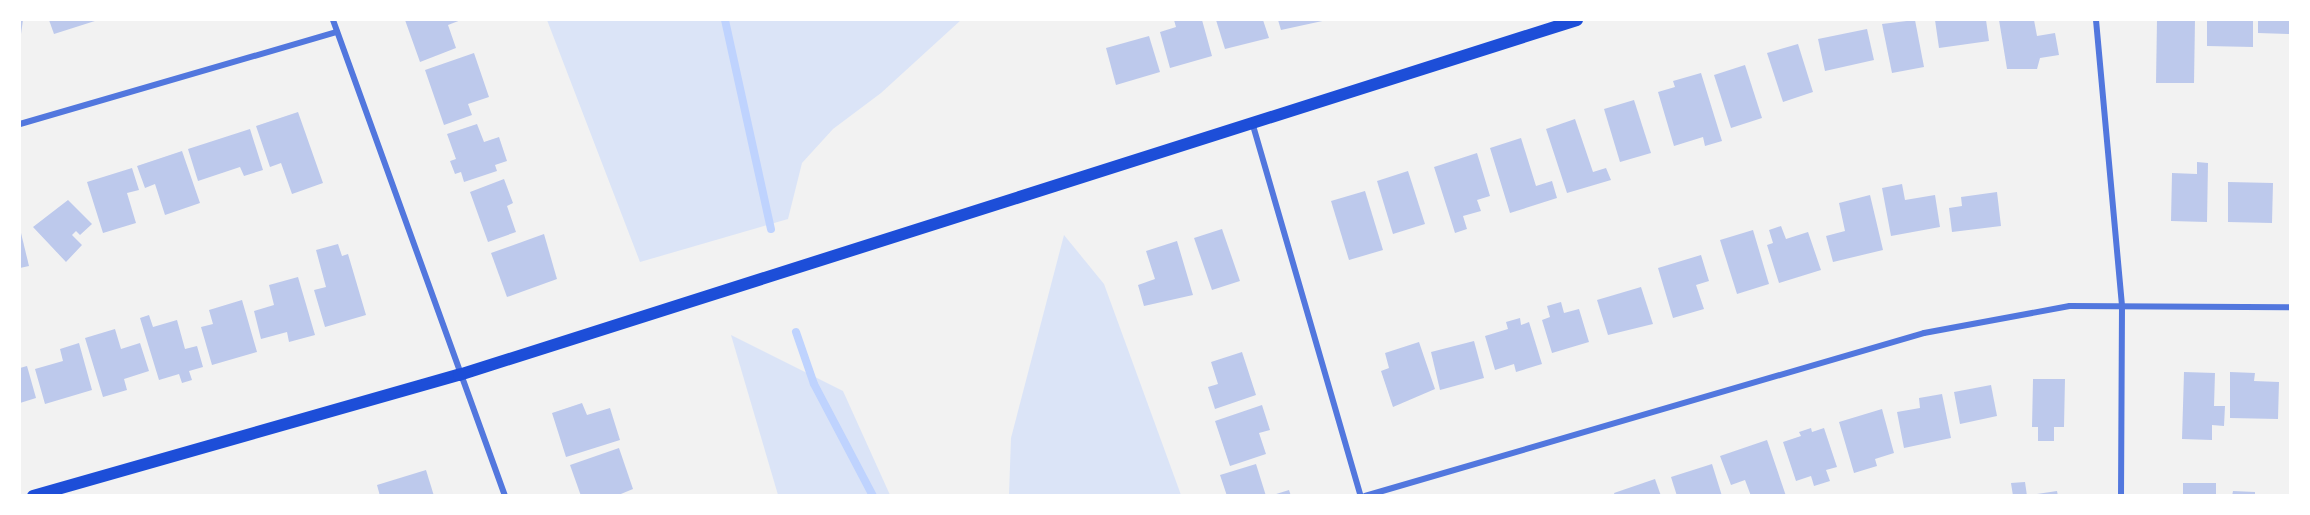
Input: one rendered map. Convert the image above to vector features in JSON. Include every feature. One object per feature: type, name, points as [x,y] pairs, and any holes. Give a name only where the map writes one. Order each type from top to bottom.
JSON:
[{"type":"main road","points":[[33,495],[64,491],[459,375],[1252,121],[1577,20]]},
{"type":"street","points":[[333,20],[459,375],[505,495]]},
{"type":"street","points":[[2096,20],[2122,306],[2121,495]]},
{"type":"street","points":[[20,124],[337,32]]},
{"type":"street","points":[[1252,121],[1363,495],[1924,333],[2070,306],[2290,307]]},
{"type":"shaded area","points":[[547,20],[961,20],[881,93],[833,129],[802,163],[788,219],[640,262]]},
{"type":"shaded area","points":[[1064,235],[1104,284],[1181,495],[1009,495],[1011,438]]},
{"type":"shaded area","points":[[731,335],[843,391],[890,495],[778,495]]},
{"type":"building","points":[[20,20],[23,20],[21,34],[20,34]]},
{"type":"building","points":[[49,20],[98,20],[54,34]]},
{"type":"building","points":[[405,20],[461,20],[448,25],[456,48],[420,62]]},
{"type":"building","points":[[1174,20],[1202,20],[1212,56],[1170,68],[1160,32],[1176,27]]},
{"type":"building","points":[[1216,20],[1263,20],[1269,38],[1225,49]]},
{"type":"building","points":[[1278,20],[1327,20],[1281,30]]},
{"type":"building","points":[[1915,20],[1924,67],[1892,73],[1882,24]]},
{"type":"building","points":[[1935,20],[1986,20],[1989,41],[1939,48]]},
{"type":"building","points":[[1999,20],[2034,20],[2037,36],[2055,33],[2059,55],[2040,58],[2037,69],[2007,69]]},
{"type":"building","points":[[2157,20],[2195,20],[2194,83],[2156,83]]},
{"type":"building","points":[[2207,20],[2253,20],[2253,47],[2207,46]]},
{"type":"building","points":[[2258,20],[2290,20],[2290,34],[2258,33]]},
{"type":"building","points":[[1867,29],[1874,60],[1825,71],[1818,39]]},
{"type":"building","points":[[1149,36],[1160,72],[1116,85],[1106,48]]},
{"type":"building","points":[[1798,44],[1813,92],[1783,102],[1767,53]]},
{"type":"building","points":[[474,53],[489,97],[468,104],[472,115],[444,125],[425,70]]},
{"type":"building","points":[[1745,65],[1762,118],[1731,128],[1714,75]]},
{"type":"building","points":[[1701,73],[1722,141],[1705,146],[1703,137],[1674,146],[1658,92],[1675,87],[1673,81]]},
{"type":"building","points":[[1634,100],[1651,153],[1620,162],[1604,109]]},
{"type":"building","points":[[298,112],[323,183],[292,194],[281,163],[270,167],[256,126]]},
{"type":"building","points":[[1575,119],[1593,172],[1606,168],[1611,180],[1567,193],[1546,129]]},
{"type":"building","points":[[477,124],[484,142],[499,137],[507,161],[495,165],[497,171],[464,182],[461,172],[455,174],[450,161],[456,159],[447,134]]},
{"type":"building","points":[[250,129],[263,170],[244,176],[240,167],[198,181],[188,149]]},
{"type":"building","points":[[1521,138],[1536,186],[1552,181],[1557,198],[1510,213],[1490,148]]},
{"type":"building","points":[[182,151],[200,203],[165,215],[155,184],[145,188],[137,166]]},
{"type":"building","points":[[1477,153],[1490,196],[1477,200],[1481,211],[1463,216],[1467,229],[1455,233],[1434,167]]},
{"type":"building","points":[[2197,162],[2208,163],[2207,222],[2171,221],[2172,173],[2197,174]]},
{"type":"building","points":[[132,168],[139,190],[127,193],[136,223],[103,233],[87,182]]},
{"type":"building","points":[[1408,171],[1425,224],[1393,234],[1377,181]]},
{"type":"building","points":[[504,179],[513,203],[507,206],[516,232],[488,242],[470,192]]},
{"type":"building","points":[[2228,182],[2273,183],[2272,223],[2228,222]]},
{"type":"building","points":[[1902,184],[1905,200],[1935,195],[1940,227],[1891,236],[1882,188]]},
{"type":"building","points":[[1365,191],[1383,250],[1349,260],[1331,201]]},
{"type":"building","points":[[1997,192],[2001,226],[1952,232],[1949,208],[1962,206],[1961,197]]},
{"type":"building","points":[[1870,195],[1883,250],[1833,262],[1826,236],[1845,231],[1839,203]]},
{"type":"building","points":[[68,200],[92,224],[80,235],[76,231],[72,235],[82,245],[66,262],[33,227]]},
{"type":"building","points":[[1781,226],[1786,239],[1808,232],[1821,270],[1779,283],[1767,245],[1773,243],[1769,230]]},
{"type":"building","points":[[1222,229],[1240,281],[1212,290],[1194,238]]},
{"type":"building","points":[[1753,230],[1769,284],[1737,294],[1720,240]]},
{"type":"building","points":[[20,234],[29,266],[20,268]]},
{"type":"building","points":[[544,234],[557,279],[507,297],[491,253]]},
{"type":"building","points":[[1177,241],[1193,295],[1144,306],[1138,285],[1155,279],[1146,251]]},
{"type":"building","points":[[338,244],[342,256],[348,254],[366,315],[325,327],[314,290],[326,287],[316,250]]},
{"type":"building","points":[[1701,255],[1709,281],[1696,285],[1704,309],[1673,318],[1658,268]]},
{"type":"building","points":[[298,277],[315,335],[289,342],[287,332],[261,339],[254,311],[274,305],[269,285]]},
{"type":"building","points":[[1641,287],[1653,324],[1608,335],[1597,300]]},
{"type":"building","points":[[242,300],[257,352],[212,365],[201,327],[213,324],[209,310]]},
{"type":"building","points":[[1561,302],[1564,313],[1579,309],[1589,342],[1552,353],[1542,320],[1550,317],[1547,306]]},
{"type":"building","points":[[149,315],[153,327],[177,320],[185,349],[197,346],[203,367],[189,371],[192,380],[182,383],[179,374],[159,380],[140,318]]},
{"type":"building","points":[[1520,318],[1521,325],[1529,322],[1542,364],[1516,372],[1514,364],[1495,370],[1485,336],[1508,329],[1506,322]]},
{"type":"building","points":[[115,329],[121,349],[140,343],[149,371],[124,379],[127,390],[103,397],[85,338]]},
{"type":"building","points":[[1474,341],[1484,378],[1440,390],[1431,352]]},
{"type":"building","points":[[1419,342],[1435,389],[1393,407],[1381,371],[1389,368],[1385,353]]},
{"type":"building","points":[[79,343],[92,390],[45,404],[35,369],[63,361],[60,349]]},
{"type":"building","points":[[1242,352],[1256,395],[1215,409],[1208,387],[1218,384],[1211,362]]},
{"type":"building","points":[[27,366],[36,398],[20,403],[20,368]]},
{"type":"building","points":[[2184,372],[2215,373],[2214,406],[2225,406],[2224,426],[2212,425],[2212,440],[2182,439]]},
{"type":"building","points":[[2230,372],[2255,373],[2254,381],[2279,382],[2278,419],[2230,418]]},
{"type":"building","points":[[2033,379],[2065,379],[2064,427],[2054,427],[2054,441],[2038,441],[2038,427],[2032,427]]},
{"type":"building","points":[[1991,385],[1997,416],[1960,424],[1954,392]]},
{"type":"building","points":[[1942,394],[1951,438],[1904,448],[1897,412],[1920,408],[1919,398]]},
{"type":"building","points":[[582,403],[587,415],[610,408],[620,440],[566,457],[552,413]]},
{"type":"building","points":[[1262,405],[1270,430],[1259,433],[1266,454],[1230,466],[1215,421]]},
{"type":"building","points":[[1882,409],[1894,453],[1875,459],[1877,466],[1854,473],[1839,422]]},
{"type":"building","points":[[1811,428],[1812,432],[1824,428],[1837,467],[1826,470],[1830,481],[1814,486],[1811,476],[1796,481],[1783,442],[1801,436],[1799,432]]},
{"type":"building","points":[[1767,440],[1786,496],[1751,496],[1745,480],[1731,485],[1720,456]]},
{"type":"building","points":[[619,448],[633,489],[616,496],[581,496],[570,465]]},
{"type":"building","points":[[1256,464],[1266,496],[1227,496],[1220,475]]},
{"type":"building","points":[[1712,464],[1722,496],[1677,496],[1671,477]]},
{"type":"building","points":[[426,470],[434,496],[380,496],[377,485]]},
{"type":"building","points":[[1655,479],[1661,496],[1615,496],[1614,493]]},
{"type":"building","points":[[2025,482],[2027,496],[2013,496],[2011,483]]},
{"type":"building","points":[[2183,483],[2216,483],[2216,496],[2183,496]]},
{"type":"building","points":[[1289,490],[1291,496],[1273,496],[1273,495]]},
{"type":"building","points":[[2057,491],[2058,496],[2037,496],[2037,494]]},
{"type":"building","points":[[2233,491],[2255,492],[2255,496],[2232,496]]},
{"type":"waterway","points":[[725,20],[771,229]]},
{"type":"waterway","points":[[796,332],[814,384],[873,496]]}]
